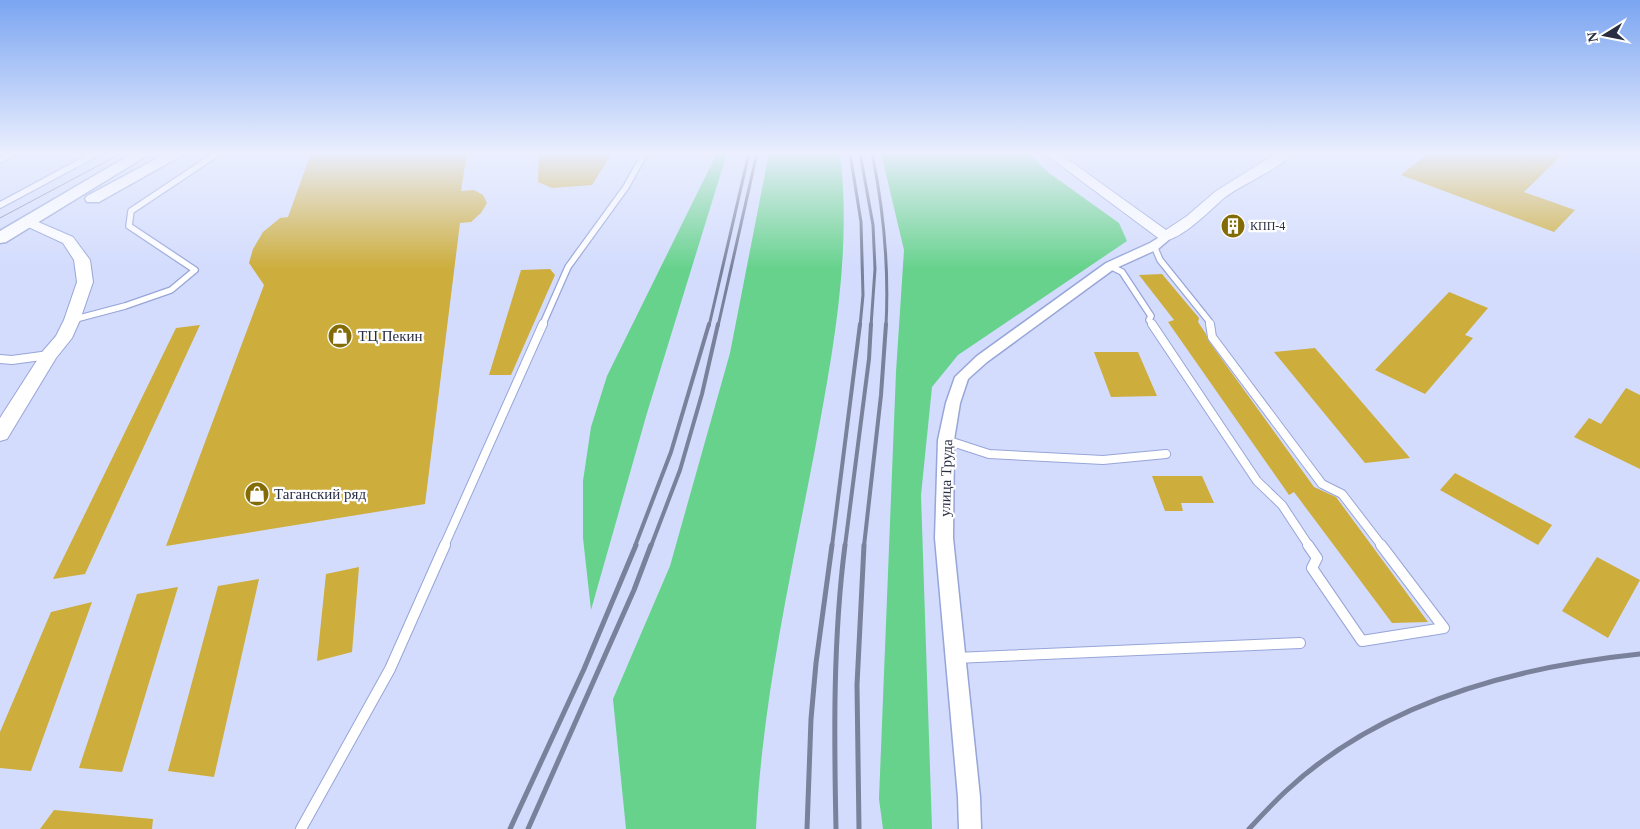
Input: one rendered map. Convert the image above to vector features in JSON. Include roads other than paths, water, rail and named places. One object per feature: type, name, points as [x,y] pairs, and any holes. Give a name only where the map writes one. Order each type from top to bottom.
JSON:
[{"type":"main road","points":[[0,238],[80,192]]},
{"type":"main road","points":[[29,222],[107,192]]},
{"type":"street","points":[[1098,192],[1160,241],[1192,219],[1226,192]]},
{"type":"street","points":[[0,434],[49,355],[64,338],[85,282],[82,260],[68,240],[29,222]]},
{"type":"street","name":"улица Труда","points":[[970,829],[969,797],[954,658],[944,538],[946,440],[953,403],[962,377],[982,359],[1110,266],[1160,241]]},
{"type":"lane","points":[[0,205],[25,192]]},
{"type":"lane","points":[[72,320],[125,306],[171,290],[194,270],[129,226],[131,211],[160,192]]},
{"type":"lane","points":[[302,829],[390,669],[568,267],[623,192]]},
{"type":"lane","points":[[1110,266],[1122,272],[1151,316],[1149,320],[1257,481],[1282,506],[1312,550],[1317,558],[1312,568],[1362,641],[1444,628],[1342,494],[1322,484],[1212,337],[1209,321],[1160,260],[1160,241]]},
{"type":"lane","points":[[0,359],[12,360],[49,355]]},
{"type":"lane","points":[[946,440],[989,454],[1103,460],[1166,454]]},
{"type":"lane","points":[[954,658],[1300,643]]},
{"type":"tram line","points":[[0,218],[49,192]]},
{"type":"railway","points":[[709,326],[740,192]]},
{"type":"railway","points":[[718,326],[748,192]]},
{"type":"railway","points":[[856,192],[861,222],[863,295],[860,326]]},
{"type":"railway","points":[[867,192],[873,225],[875,269],[871,326]]},
{"type":"railway","points":[[879,192],[885,239],[887,282],[886,326]]},
{"type":"railway","points":[[635,546],[671,452],[709,324]]},
{"type":"railway","points":[[651,546],[680,470],[702,394],[718,324]]},
{"type":"railway","points":[[832,546],[860,324]]},
{"type":"railway","points":[[845,546],[869,359],[871,324]]},
{"type":"railway","points":[[864,546],[881,395],[886,324]]},
{"type":"railway","points":[[510,829],[584,669],[636,545]]},
{"type":"railway","points":[[528,829],[634,590],[651,545]]},
{"type":"railway","points":[[807,829],[811,719],[816,663],[832,545]]},
{"type":"railway","points":[[836,829],[836,651],[845,545]]},
{"type":"railway","points":[[859,829],[857,685],[864,545]]},
{"type":"railway","points":[[1249,829],[1286,791],[1323,760],[1364,734],[1407,712],[1451,694],[1545,668],[1640,654]]},
{"type":"place","name":"КПП-4","points":[[1233,226]]},
{"type":"place","name":"ТЦ Пекин","points":[[340,336]]},
{"type":"place","name":"Таганский ряд","points":[[257,494]]}]
